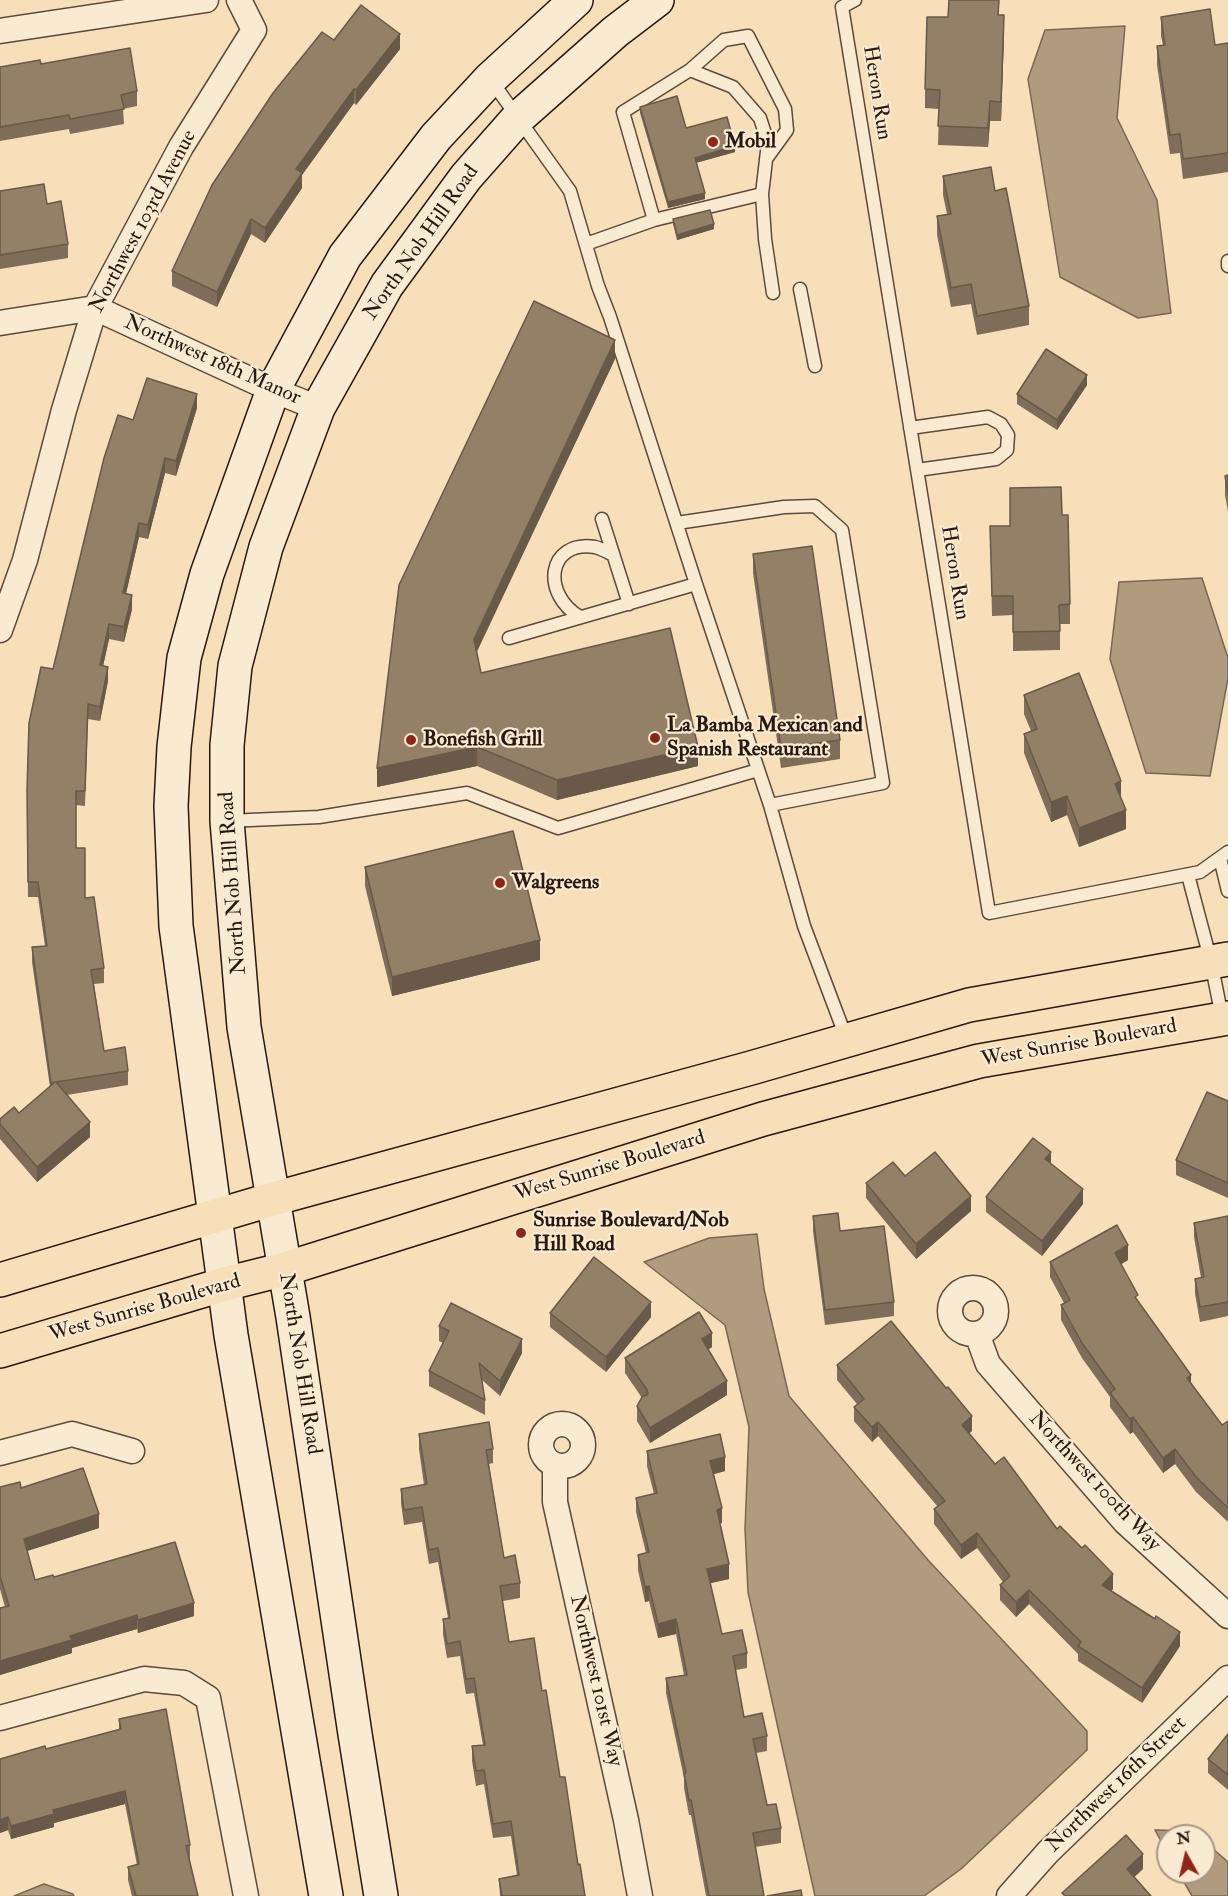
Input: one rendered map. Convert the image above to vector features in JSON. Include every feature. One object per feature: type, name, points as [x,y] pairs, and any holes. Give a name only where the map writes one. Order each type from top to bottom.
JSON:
[{"type":"highway","points":[[0,1280],[273,1199],[969,1005],[1220,960]]},
{"type":"highway","name":"West Sunrise Boulevard","points":[[0,1351],[225,1284],[285,1269],[763,1119],[967,1064],[1225,1018]]},
{"type":"main road","points":[[326,1896],[231,1335],[176,926],[171,806],[174,747],[184,658],[207,574],[273,390],[345,256],[436,137],[490,79],[576,0]]},
{"type":"main road","name":"North Nob Hill Road","points":[[381,1896],[285,1269],[244,1027],[227,821],[227,745],[235,666],[266,547],[318,408],[387,285],[465,177],[518,118],[615,32],[657,0]]},
{"type":"street","points":[[0,31],[206,0]]},
{"type":"street","name":"Northwest 103rd Avenue","points":[[0,625],[25,560],[64,410],[95,308],[181,147],[254,30],[239,0]]},
{"type":"street","points":[[0,323],[95,308]]},
{"type":"street","name":"Northwest 18th Manor","points":[[95,308],[273,390],[318,408]]},
{"type":"street","name":"Northwest 100th Way","points":[[978,1334],[988,1364],[1125,1522],[1228,1616]]},
{"type":"street","points":[[0,1453],[72,1434],[132,1452]]},
{"type":"street","name":"Northwest 101st Way","points":[[555,1465],[555,1502],[626,1820],[640,1896]]},
{"type":"street","name":"Northwest 16th Street","points":[[1009,1896],[1048,1852],[1228,1678]]},
{"type":"street","points":[[0,1718],[144,1679],[184,1683],[208,1698],[246,1896]]},
{"type":"lane","name":"Heron Run","points":[[855,0],[842,7],[989,913],[1188,875],[1200,872],[1224,855]]},
{"type":"lane","points":[[654,220],[623,112],[690,70],[724,40],[748,36],[785,109],[787,130],[766,160]]},
{"type":"lane","points":[[690,70],[733,87],[760,118],[768,143],[762,194],[765,239],[773,294]]},
{"type":"lane","points":[[490,79],[570,191],[676,523],[770,804],[804,926],[847,1040]]},
{"type":"lane","points":[[586,244],[654,220],[762,194]]},
{"type":"lane","points":[[1228,261],[1228,266]]},
{"type":"lane","points":[[800,289],[815,366]]},
{"type":"lane","points":[[910,428],[988,417],[1001,424],[1008,435],[1007,450],[996,459],[918,470]]},
{"type":"lane","points":[[676,523],[784,507],[815,506],[842,530],[883,783],[770,804]]},
{"type":"lane","points":[[602,519],[629,604]]},
{"type":"lane","points":[[580,617],[569,610],[556,590],[553,576],[556,563],[567,553],[580,547],[596,547],[612,554]]},
{"type":"lane","points":[[509,638],[696,584]]},
{"type":"lane","points":[[227,821],[320,817],[467,793],[558,828],[758,770]]},
{"type":"lane","points":[[1224,855],[1228,891]]},
{"type":"lane","points":[[1188,875],[1220,960],[1225,1018]]},
{"type":"shaded area","points":[[1125,26],[1117,118],[1157,200],[1171,313],[1138,318],[1060,277],[1028,79],[1045,30]]},
{"type":"shaded area","points":[[1202,578],[1228,658],[1228,678],[1210,776],[1146,773],[1110,659],[1119,582]]},
{"type":"shaded area","points":[[757,1234],[764,1289],[789,1396],[928,1560],[1087,1731],[1087,1750],[961,1869],[924,1896],[815,1896],[748,1592],[745,1529],[749,1427],[725,1325],[644,1262],[709,1238]]},
{"type":"shaded area","points":[[1216,1852],[1228,1862],[1228,1896],[1192,1896],[1185,1884],[1216,1884]]},
{"type":"shaded area","points":[[44,1884],[74,1896],[14,1896]]},
{"type":"building","points":[[949,0],[999,0],[998,15],[1004,15],[1001,102],[990,101],[988,128],[938,126],[940,90],[925,89],[927,17],[948,17]]},
{"type":"building","points":[[361,5],[400,34],[356,90],[354,89],[296,169],[302,173],[265,228],[251,219],[217,292],[172,271],[212,185],[273,93],[322,32],[334,40]]},
{"type":"building","points":[[1210,9],[1215,45],[1228,43],[1228,153],[1183,159],[1180,134],[1170,135],[1157,46],[1165,45],[1161,17]]},
{"type":"building","points":[[130,48],[137,91],[121,95],[124,109],[70,119],[69,115],[0,127],[0,67],[40,60],[41,64]]},
{"type":"building","points":[[677,96],[686,128],[727,117],[735,146],[695,158],[705,193],[668,202],[640,107]]},
{"type":"building","points":[[991,167],[995,191],[1006,188],[1029,306],[977,316],[971,284],[951,288],[937,216],[951,214],[943,176]]},
{"type":"building","points":[[44,184],[47,204],[61,201],[68,244],[0,255],[0,191]]},
{"type":"building","points":[[710,210],[714,224],[677,235],[673,219]]},
{"type":"building","points":[[534,301],[615,340],[474,639],[481,673],[670,628],[698,747],[557,780],[477,747],[377,768],[399,585]]},
{"type":"building","points":[[1046,349],[1087,375],[1057,420],[1017,394]]},
{"type":"building","points":[[147,378],[197,394],[176,461],[165,458],[148,525],[139,523],[123,593],[132,595],[124,627],[109,624],[100,665],[108,667],[100,707],[88,704],[85,791],[76,791],[76,848],[85,848],[85,898],[94,897],[104,968],[91,970],[104,1051],[125,1047],[128,1071],[56,1082],[90,1122],[37,1167],[0,1124],[0,1119],[14,1107],[19,1113],[55,1082],[51,1083],[32,947],[47,946],[38,882],[28,882],[29,723],[41,667],[53,669],[104,458],[118,415],[133,420]]},
{"type":"building","points":[[1228,475],[1228,493],[1225,476]]},
{"type":"building","points":[[1061,487],[1062,515],[1068,515],[1070,604],[1059,605],[1060,631],[1013,632],[1013,596],[992,596],[990,526],[1010,526],[1010,488]]},
{"type":"building","points":[[812,546],[840,740],[781,748],[753,554]]},
{"type":"building","points":[[1079,673],[1121,781],[1115,784],[1126,810],[1079,828],[1067,796],[1051,802],[1024,734],[1037,729],[1024,695]]},
{"type":"building","name":"Walgreens","points":[[513,831],[540,940],[392,977],[365,867]]},
{"type":"building","points":[[1207,1092],[1228,1101],[1228,1183],[1176,1160]]},
{"type":"building","points":[[1033,1138],[1051,1152],[1045,1159],[1083,1189],[1042,1241],[986,1197]]},
{"type":"building","points":[[935,1152],[971,1196],[916,1244],[866,1183],[893,1162],[905,1176]]},
{"type":"building","points":[[838,1213],[840,1231],[884,1226],[894,1302],[825,1310],[813,1216]]},
{"type":"building","points":[[1228,1216],[1228,1302],[1200,1307],[1195,1279],[1204,1277],[1194,1223]]},
{"type":"building","points":[[1117,1225],[1128,1245],[1115,1253],[1138,1295],[1135,1297],[1191,1375],[1187,1378],[1222,1425],[1228,1421],[1228,1508],[1196,1477],[1175,1449],[1163,1458],[1133,1417],[1130,1419],[1110,1393],[1115,1389],[1082,1343],[1061,1305],[1070,1300],[1050,1262]]},
{"type":"building","points":[[594,1257],[651,1302],[606,1357],[550,1313]]},
{"type":"building","points":[[451,1303],[522,1339],[500,1381],[479,1363],[485,1400],[429,1371],[449,1331],[439,1326]]},
{"type":"building","points":[[699,1312],[712,1333],[702,1339],[727,1381],[650,1428],[637,1406],[642,1397],[648,1394],[647,1390],[625,1358]]},
{"type":"building","points":[[891,1321],[972,1416],[962,1425],[995,1464],[1004,1457],[1057,1529],[1060,1526],[1082,1548],[1085,1545],[1113,1574],[1102,1585],[1180,1632],[1142,1688],[1078,1646],[1081,1642],[1029,1590],[1016,1602],[1000,1585],[1010,1576],[977,1533],[961,1545],[934,1509],[945,1501],[878,1422],[872,1427],[854,1407],[864,1399],[837,1365]]},
{"type":"building","points":[[489,1422],[493,1449],[486,1450],[504,1558],[515,1555],[520,1583],[500,1586],[509,1642],[534,1638],[542,1691],[546,1690],[560,1777],[565,1777],[585,1896],[502,1896],[499,1879],[519,1875],[511,1821],[493,1824],[484,1770],[476,1771],[472,1746],[485,1745],[474,1678],[466,1679],[460,1641],[447,1644],[443,1619],[450,1618],[438,1548],[429,1550],[422,1507],[404,1510],[401,1489],[427,1484],[419,1434]]},
{"type":"building","points":[[720,1434],[725,1457],[710,1461],[722,1508],[717,1510],[729,1564],[707,1569],[722,1634],[742,1630],[747,1653],[733,1656],[744,1717],[762,1713],[767,1736],[753,1739],[767,1805],[776,1804],[781,1828],[753,1833],[764,1896],[709,1896],[666,1678],[687,1675],[676,1619],[658,1624],[649,1586],[645,1587],[638,1555],[649,1552],[636,1498],[657,1493],[647,1451]]},
{"type":"building","points":[[83,1468],[99,1514],[24,1539],[35,1580],[53,1575],[54,1577],[175,1542],[194,1603],[138,1620],[137,1615],[70,1636],[72,1640],[0,1661],[0,1608],[9,1606],[0,1576],[0,1487],[20,1482],[21,1488]]},
{"type":"building","points":[[166,1709],[190,1845],[186,1846],[198,1896],[136,1896],[128,1867],[139,1864],[125,1791],[53,1810],[54,1814],[11,1826],[8,1817],[0,1820],[0,1759],[121,1729],[119,1719]]},
{"type":"building","points":[[1228,1734],[1228,1775],[1208,1759]]},
{"type":"building","points":[[1126,1835],[1143,1854],[1127,1869],[1151,1896],[1065,1896],[1062,1893]]},
{"type":"building","points":[[801,1890],[802,1896],[767,1896]]},
{"type":"place","name":"Mobil","points":[[713,142]]},
{"type":"place","name":"La Bamba Mexican and Spanish Restaurant","points":[[655,738]]},
{"type":"place","name":"Bonefish Grill","points":[[411,740]]},
{"type":"place","name":"Walgreens","points":[[500,883]]},
{"type":"place","name":"Sunrise Boulevard/Nob Hill Road","points":[[521,1233]]}]
